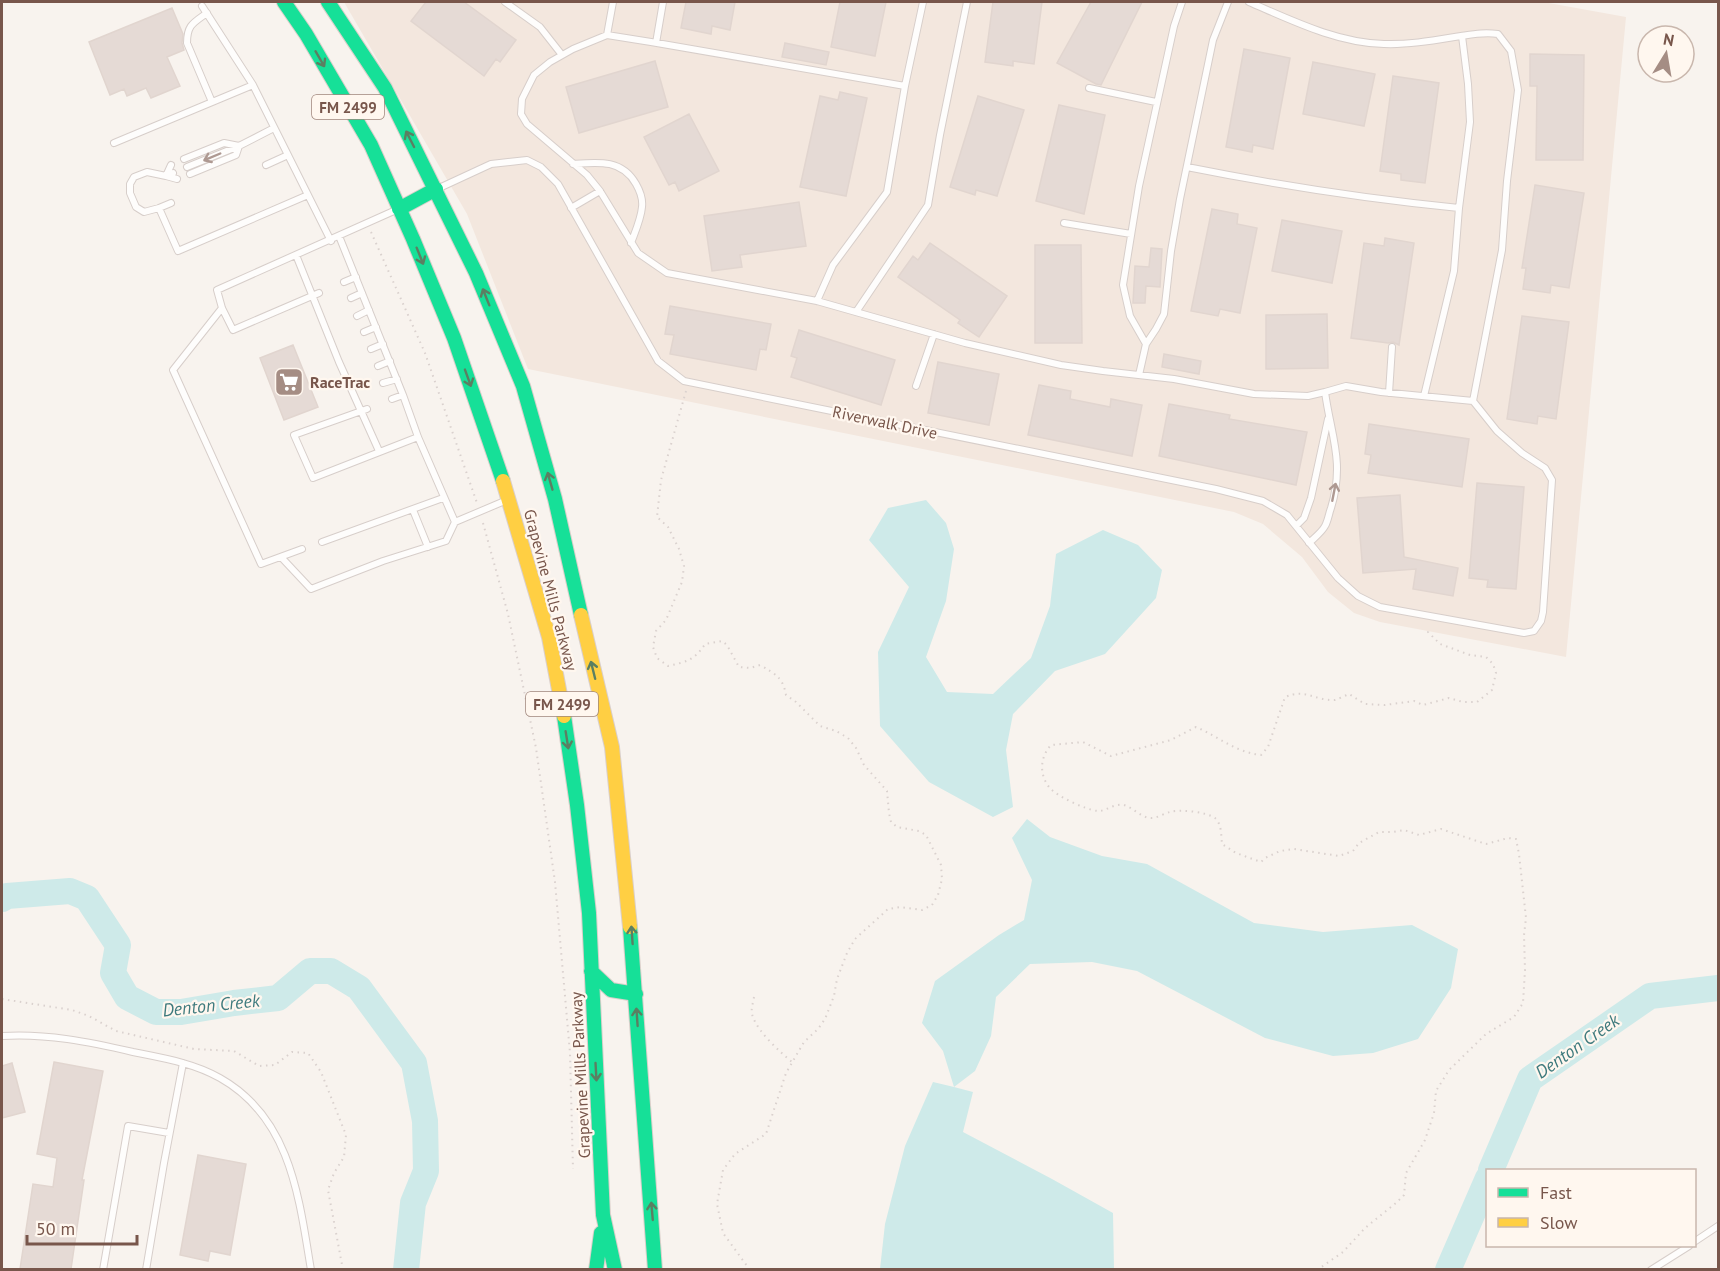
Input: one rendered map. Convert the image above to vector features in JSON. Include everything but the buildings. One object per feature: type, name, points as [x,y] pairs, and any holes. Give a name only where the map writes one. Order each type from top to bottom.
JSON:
[{"type":"main road","name":"Grapevine Mills Parkway","points":[[284,2],[306,34],[371,145],[454,338],[510,499],[549,637],[577,805],[589,913],[603,1215],[615,1269]]},
{"type":"main road","name":"Grapevine Mills Parkway","points":[[328,2],[385,88],[476,273],[523,386],[555,499],[612,747],[628,895],[655,1269]]},
{"type":"main road","points":[[399,209],[436,189]]},
{"type":"main road","points":[[591,972],[611,990],[636,994]]},
{"type":"main road","points":[[596,1269],[603,1215]]},
{"type":"lane","points":[[505,2],[540,27],[562,55]]},
{"type":"lane","points":[[607,35],[613,2]]},
{"type":"lane","points":[[656,43],[663,2]]},
{"type":"lane","points":[[817,301],[832,266],[887,192],[905,86],[923,2]]},
{"type":"lane","points":[[856,312],[928,205],[967,2]]},
{"type":"lane","points":[[1146,344],[1130,316],[1123,285],[1138,186],[1174,26],[1182,2]]},
{"type":"lane","points":[[1139,375],[1146,344],[1164,314],[1171,251],[1213,40],[1228,2]]},
{"type":"lane","points":[[905,86],[607,35],[562,55],[534,75],[522,99],[521,114],[527,124],[600,191],[638,253],[667,273],[817,301],[934,334],[1061,365],[1174,379],[1254,394],[1308,396],[1346,386],[1389,393],[1473,401],[1502,250],[1507,181],[1518,90],[1511,51],[1497,33],[1485,32],[1383,44],[1340,37],[1249,2]]},
{"type":"lane","points":[[202,6],[253,85],[331,241]]},
{"type":"lane","points":[[207,13],[191,25],[187,33],[187,43],[213,102]]},
{"type":"lane","points":[[1424,396],[1454,271],[1470,122],[1462,36]]},
{"type":"lane","points":[[114,143],[253,85]]},
{"type":"lane","points":[[1089,88],[1156,102]]},
{"type":"lane","points":[[184,159],[224,143],[239,146],[274,128]]},
{"type":"lane","points":[[189,170],[236,155],[239,146]]},
{"type":"lane","points":[[266,165],[288,155]]},
{"type":"lane","name":"Riverwalk Drive","points":[[436,189],[491,164],[527,160],[541,167],[558,184],[658,361],[684,381],[1216,489],[1263,501],[1287,515],[1297,525],[1338,578],[1358,596],[1380,607],[1524,633],[1534,631],[1541,621],[1543,612],[1552,480],[1545,468],[1522,453],[1497,431],[1473,401]]},
{"type":"lane","points":[[573,164],[598,162],[616,165],[632,176],[640,193],[642,206],[631,243]]},
{"type":"lane","points":[[166,176],[171,165]]},
{"type":"lane","points":[[1187,167],[1328,192],[1459,208]]},
{"type":"lane","points":[[171,203],[144,212],[136,207],[130,193],[130,184],[134,177],[147,172],[175,176]]},
{"type":"lane","points":[[571,208],[600,191]]},
{"type":"lane","points":[[159,208],[178,251],[308,195]]},
{"type":"lane","points":[[320,293],[233,330],[222,308],[217,290],[399,209]]},
{"type":"lane","points":[[1064,223],[1131,234]]},
{"type":"lane","points":[[339,236],[418,437],[455,522]]},
{"type":"lane","points":[[297,255],[318,312],[329,328],[336,344],[339,362],[350,378],[379,451]]},
{"type":"lane","points":[[344,282],[356,277]]},
{"type":"lane","points":[[351,298],[362,293]]},
{"type":"lane","points":[[222,308],[172,370],[261,564],[302,549]]},
{"type":"lane","points":[[318,312],[326,308]]},
{"type":"lane","points":[[357,315],[369,310]]},
{"type":"lane","points":[[364,332],[376,327]]},
{"type":"lane","points":[[916,386],[934,334]]},
{"type":"lane","points":[[371,350],[383,344]]},
{"type":"lane","points":[[1389,393],[1392,347]]},
{"type":"lane","points":[[339,362],[346,359]]},
{"type":"lane","points":[[378,366],[390,361]]},
{"type":"lane","points":[[384,383],[397,379]]},
{"type":"lane","points":[[1309,543],[1325,527],[1333,502],[1338,473],[1336,448],[1328,418],[1325,392]]},
{"type":"lane","points":[[392,399],[403,394]]},
{"type":"lane","points":[[364,410],[294,435],[313,478],[418,437]]},
{"type":"lane","points":[[1297,525],[1304,518],[1311,498],[1328,418]]},
{"type":"lane","points":[[322,542],[443,498]]},
{"type":"lane","points":[[281,557],[311,589],[383,561],[446,541],[455,522],[510,499]]},
{"type":"lane","points":[[413,510],[428,547]]},
{"type":"lane","points":[[2,1036],[52,1037],[127,1050],[183,1063],[218,1077],[238,1089],[254,1104],[270,1125],[281,1146],[294,1179],[311,1269]]},
{"type":"lane","points":[[146,1269],[183,1063]]},
{"type":"lane","points":[[103,1269],[128,1126],[170,1133]]},
{"type":"lane","points":[[1696,1241],[1719,1226]]},
{"type":"lane","points":[[1651,1269],[1686,1247]]},
{"type":"path","points":[[368,224],[425,353],[480,510],[508,614],[536,748],[555,882],[570,1053],[573,1168]]},
{"type":"path","points":[[689,382],[661,480],[657,517],[668,527],[679,549],[684,566],[682,582],[666,620],[656,631],[652,647],[657,658],[668,666],[682,663],[698,655],[705,644],[722,641],[727,645],[740,668],[760,665],[778,677],[784,684],[786,695],[820,726],[848,738],[864,765],[887,791],[891,822],[897,827],[919,831],[926,835],[941,865],[942,879],[938,895],[932,905],[922,910],[900,907],[888,909],[855,939],[837,979],[834,996],[825,1019],[804,1042],[786,1073],[766,1134],[735,1154],[723,1170],[717,1204],[723,1233],[750,1269]]},
{"type":"path","points":[[1317,1269],[1343,1252],[1365,1228],[1404,1194],[1406,1173],[1425,1140],[1434,1113],[1436,1091],[1449,1070],[1486,1034],[1514,1017],[1523,1003],[1526,918],[1521,863],[1516,839],[1508,838],[1486,844],[1442,829],[1419,835],[1404,830],[1379,832],[1359,843],[1353,851],[1339,856],[1294,849],[1280,851],[1261,862],[1236,854],[1221,844],[1219,822],[1213,817],[1181,810],[1153,818],[1124,805],[1115,805],[1100,811],[1090,810],[1069,801],[1049,787],[1041,770],[1045,752],[1051,746],[1083,742],[1111,756],[1171,740],[1196,727],[1230,747],[1261,755],[1268,747],[1285,697],[1297,692],[1337,700],[1349,694],[1365,704],[1385,705],[1414,700],[1424,705],[1449,698],[1462,702],[1477,702],[1492,690],[1496,673],[1493,664],[1486,657],[1470,655],[1440,644],[1428,632],[1437,617]]},
{"type":"path","points":[[754,997],[751,1008],[753,1018],[781,1053],[792,1062]]},
{"type":"shaded area","points":[[344,2],[1543,2],[1626,17],[1566,657],[1380,622],[1354,613],[1328,592],[1302,557],[1263,524],[1234,512],[528,369],[467,214]]},
{"type":"water","points":[[926,500],[946,523],[954,549],[946,601],[926,657],[947,692],[993,694],[1031,658],[1050,606],[1056,554],[1103,530],[1138,545],[1162,570],[1156,598],[1105,654],[1055,671],[1013,714],[1006,750],[1013,807],[993,817],[929,782],[880,726],[878,652],[909,587],[869,540],[888,508]]},
{"type":"water","points":[[1027,819],[1050,837],[1102,856],[1147,864],[1254,923],[1323,932],[1412,925],[1458,949],[1451,988],[1418,1039],[1373,1053],[1333,1056],[1265,1038],[1137,971],[1092,962],[1030,964],[996,997],[991,1036],[975,1071],[954,1087],[943,1051],[922,1023],[935,981],[1024,920],[1032,880],[1012,838]]},
{"type":"water","points":[[933,1082],[973,1092],[963,1132],[1113,1213],[1114,1269],[880,1269],[885,1224],[905,1146]]},
{"type":"waterway","name":"Denton Creek","points":[[2,899],[7,896],[70,891],[87,898],[118,945],[113,973],[127,997],[156,1012],[181,1012],[278,998],[310,971],[331,971],[359,988],[414,1063],[425,1121],[426,1171],[413,1203],[406,1270]]},
{"type":"waterway","name":"Denton Creek","points":[[1491,1169],[1530,1079],[1650,996],[1718,988]]},
{"type":"waterway","name":"Denton Creek","points":[[1448,1270],[1486,1183]]},
{"type":"traffic: fast","points":[[284,2],[306,34],[371,145],[454,338],[503,481]]},
{"type":"traffic: fast","points":[[328,2],[385,88],[476,273],[523,386],[555,499],[581,615]]},
{"type":"traffic: fast","points":[[399,209],[436,189]]},
{"type":"traffic: fast","points":[[564,716],[589,913],[603,1215]]},
{"type":"traffic: fast","points":[[630,927],[655,1270]]},
{"type":"traffic: fast","points":[[591,971],[611,990],[636,994]]},
{"type":"traffic: fast","points":[[603,1215],[615,1270]]},
{"type":"traffic: fast","points":[[596,1270],[601,1233]]},
{"type":"traffic: slow","points":[[503,481],[549,637],[564,716]]},
{"type":"traffic: slow","points":[[581,615],[612,747],[630,927]]},
{"type":"place","name":"RaceTrac","points":[[289,382]]}]
